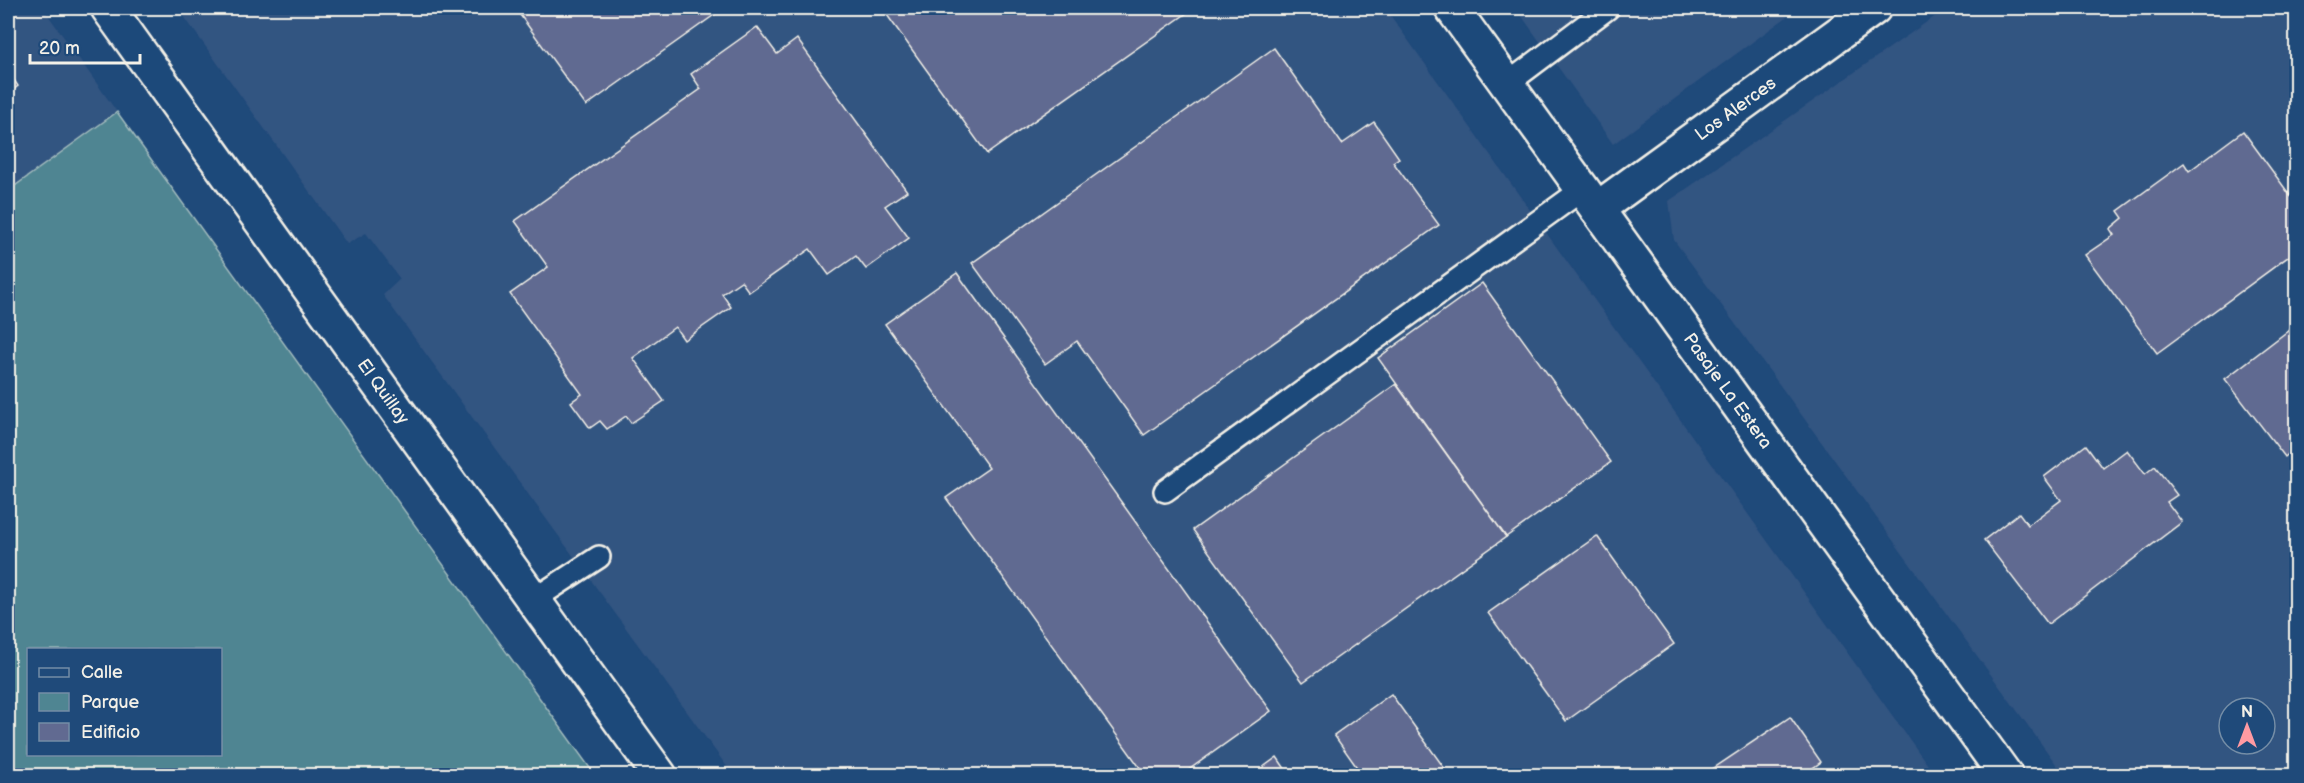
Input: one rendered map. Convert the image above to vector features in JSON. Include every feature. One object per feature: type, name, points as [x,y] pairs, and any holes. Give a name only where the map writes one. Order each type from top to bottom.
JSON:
[{"type":"street","name":"El Quillay","points":[[108,8],[660,776]]},
{"type":"street","name":"Pasaje La Estera","points":[[1452,8],[2006,776]]},
{"type":"street","name":"Los Alerces","points":[[1590,199],[1874,8]]},
{"type":"lane","points":[[1507,84],[1608,8]]},
{"type":"lane","points":[[1165,491],[1590,199]]},
{"type":"lane","points":[[533,600],[599,557]]},
{"type":"shaded area","points":[[8,8],[43,8],[117,112],[8,191]]},
{"type":"shaded area","points":[[178,8],[1385,8],[1935,775],[733,775],[383,295],[400,279],[366,233],[347,244]]},
{"type":"shaded area","points":[[1516,8],[1799,8],[1613,144]]},
{"type":"shaded area","points":[[1947,8],[2296,8],[2296,775],[2064,775],[1674,240],[1669,201]]},
{"type":"green space","points":[[117,112],[595,775],[8,775],[8,191]]},
{"type":"building","points":[[515,8],[724,8],[586,106]]},
{"type":"building","points":[[882,8],[1194,8],[987,154]]},
{"type":"building","points":[[757,27],[777,54],[797,39],[907,191],[885,206],[909,238],[866,269],[856,256],[829,275],[810,249],[749,292],[741,281],[722,294],[731,307],[684,340],[675,327],[633,358],[664,401],[631,423],[626,416],[607,429],[600,421],[590,428],[571,402],[582,394],[510,294],[548,267],[515,221],[701,89],[691,74]]},
{"type":"building","points":[[1274,48],[1342,144],[1374,122],[1399,158],[1393,162],[1439,225],[1144,435],[1077,341],[1045,364],[972,263]]},
{"type":"building","points":[[8,71],[18,86],[8,94]]},
{"type":"building","points":[[2243,131],[2292,198],[2296,195],[2296,251],[2157,353],[2085,255],[2114,235],[2110,229],[2123,218],[2118,211],[2184,163],[2189,171]]},
{"type":"building","points":[[957,273],[1271,711],[1180,776],[1146,776],[946,498],[989,468],[885,324]]},
{"type":"building","points":[[1482,283],[1611,462],[1506,537],[1378,358]]},
{"type":"building","points":[[2293,327],[2296,331],[2296,447],[2285,457],[2225,379]]},
{"type":"building","points":[[1396,384],[1506,537],[1303,682],[1193,530]]},
{"type":"building","points":[[2086,445],[2103,468],[2127,450],[2145,474],[2155,466],[2177,495],[2167,502],[2182,522],[2048,624],[1984,540],[2019,513],[2028,525],[2061,500],[2044,477]]},
{"type":"building","points":[[1597,536],[1674,644],[1566,721],[1488,613]]},
{"type":"building","points":[[1391,694],[1450,776],[1363,776],[1334,735]]},
{"type":"building","points":[[1790,717],[1821,762],[1806,773],[1808,776],[1702,776]]},
{"type":"building","points":[[1277,757],[1290,776],[1251,776]]}]
